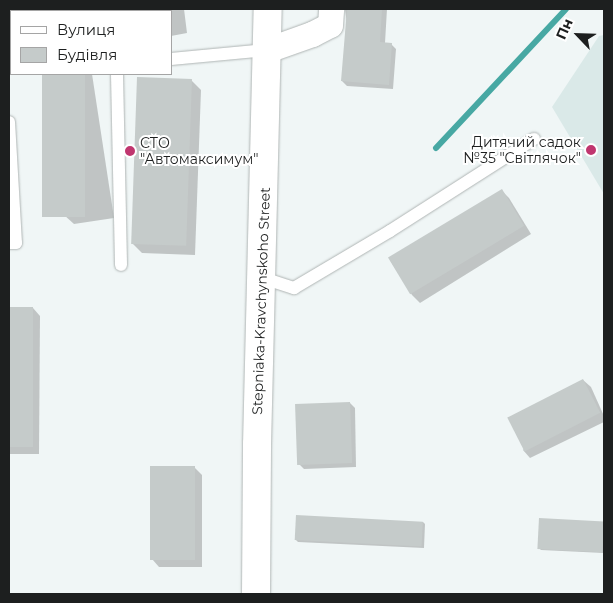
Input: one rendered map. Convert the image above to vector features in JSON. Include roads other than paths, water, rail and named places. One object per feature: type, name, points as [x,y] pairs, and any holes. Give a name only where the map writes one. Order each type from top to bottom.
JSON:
[{"type":"main road","name":"Stepniaka-Kravchynskoho Street","points":[[256,594],[257,446],[263,278],[268,9]]},
{"type":"street","points":[[267,50],[312,34],[330,25],[331,9]]},
{"type":"lane","points":[[172,59],[267,50]]},
{"type":"lane","points":[[117,75],[121,265]]},
{"type":"lane","points":[[9,122],[16,243],[9,243]]},
{"type":"lane","points":[[263,278],[294,288],[390,231],[534,139]]},
{"type":"waterway","points":[[436,148],[566,9]]},
{"type":"place","name":"Дитячий садок №35 \"Світлячок\"","points":[[591,150]]},
{"type":"place","name":"СТО \"Автомаксимум\"","points":[[130,151]]}]
